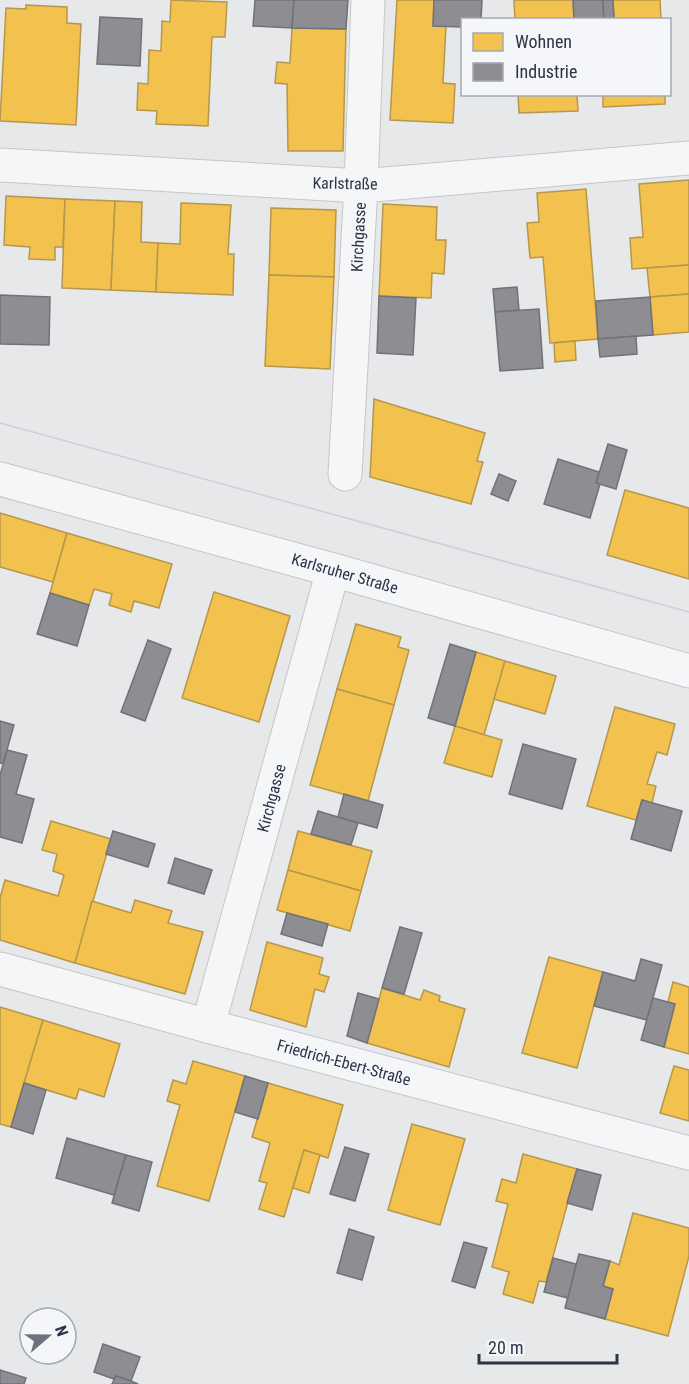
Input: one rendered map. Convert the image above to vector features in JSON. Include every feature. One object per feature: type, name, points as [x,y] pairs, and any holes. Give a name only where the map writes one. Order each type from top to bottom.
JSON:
[{"type":"street","name":"Kirchgasse","points":[[345,474],[361,186],[368,0]]},
{"type":"street","name":"Karlstraße","points":[[0,165],[361,186],[689,158]]},
{"type":"street","name":"Karlsruher Straße","points":[[0,479],[689,671]]},
{"type":"street","name":"Kirchgasse","points":[[208,1026],[333,570]]},
{"type":"street","name":"Friedrich-Ebert-Straße","points":[[0,969],[689,1153]]},
{"type":"building: Wohnen","points":[[171,0],[227,2],[225,37],[212,37],[208,126],[156,124],[157,111],[137,110],[138,83],[148,84],[149,50],[161,51],[162,21],[170,22]]},
{"type":"building: Wohnen","points":[[397,0],[434,0],[433,26],[446,26],[443,83],[455,84],[453,123],[390,120]]},
{"type":"building: Wohnen","points":[[514,0],[573,0],[574,18],[515,18]]},
{"type":"building: Wohnen","points":[[613,0],[660,0],[661,18],[614,18]]},
{"type":"building: Wohnen","points":[[26,5],[67,7],[67,23],[81,24],[76,125],[0,121],[6,8],[26,9]]},
{"type":"building: Wohnen","points":[[292,28],[346,29],[343,151],[288,151],[287,84],[275,83],[277,62],[290,63]]},
{"type":"building: Wohnen","points":[[518,96],[577,96],[578,111],[519,113]]},
{"type":"building: Wohnen","points":[[603,96],[665,96],[665,104],[603,107]]},
{"type":"building: Wohnen","points":[[689,180],[689,265],[632,269],[630,238],[643,237],[639,184]]},
{"type":"building: Wohnen","points":[[586,189],[598,339],[550,343],[543,257],[530,258],[527,223],[539,222],[537,193]]},
{"type":"building: Wohnen","points":[[6,196],[65,199],[63,247],[55,247],[55,260],[29,259],[30,247],[4,245]]},
{"type":"building: Wohnen","points":[[65,199],[115,201],[111,290],[62,288]]},
{"type":"building: Wohnen","points":[[115,201],[142,202],[141,242],[158,243],[156,292],[111,290]]},
{"type":"building: Wohnen","points":[[181,203],[231,205],[228,254],[234,254],[233,295],[156,292],[158,243],[180,244]]},
{"type":"building: Wohnen","points":[[383,204],[437,207],[436,240],[446,240],[444,274],[432,273],[431,298],[379,296]]},
{"type":"building: Wohnen","points":[[271,208],[336,210],[334,277],[269,275]]},
{"type":"building: Wohnen","points":[[689,265],[689,294],[650,297],[647,268]]},
{"type":"building: Wohnen","points":[[269,275],[334,277],[330,369],[265,366]]},
{"type":"building: Wohnen","points":[[689,294],[689,332],[653,335],[650,297]]},
{"type":"building: Wohnen","points":[[575,341],[576,360],[555,362],[554,343]]},
{"type":"building: Wohnen","points":[[374,399],[485,433],[477,461],[483,462],[471,504],[370,477]]},
{"type":"building: Wohnen","points":[[625,490],[689,508],[689,579],[607,555]]},
{"type":"building: Wohnen","points":[[0,513],[67,533],[53,582],[0,567]]},
{"type":"building: Wohnen","points":[[67,533],[172,564],[159,608],[134,601],[131,612],[109,605],[112,594],[94,589],[89,605],[50,593]]},
{"type":"building: Wohnen","points":[[214,592],[290,616],[259,722],[182,698]]},
{"type":"building: Wohnen","points":[[356,624],[401,637],[398,647],[409,650],[394,705],[337,689]]},
{"type":"building: Wohnen","points":[[476,652],[505,661],[484,735],[455,726]]},
{"type":"building: Wohnen","points":[[505,661],[556,676],[545,714],[494,699]]},
{"type":"building: Wohnen","points":[[337,689],[394,705],[368,801],[310,785]]},
{"type":"building: Wohnen","points":[[615,707],[675,724],[667,755],[657,752],[647,784],[656,786],[652,803],[642,800],[636,820],[587,806]]},
{"type":"building: Wohnen","points":[[455,726],[502,740],[492,777],[444,763]]},
{"type":"building: Wohnen","points":[[51,821],[111,839],[75,963],[0,940],[0,898],[5,880],[58,896],[64,875],[53,871],[57,854],[42,850]]},
{"type":"building: Wohnen","points":[[298,831],[372,851],[361,891],[288,870]]},
{"type":"building: Wohnen","points":[[288,870],[361,891],[350,931],[277,910]]},
{"type":"building: Wohnen","points":[[135,900],[172,911],[168,923],[203,932],[185,994],[75,963],[92,901],[131,913]]},
{"type":"building: Wohnen","points":[[267,942],[323,958],[319,974],[329,977],[324,992],[315,989],[306,1027],[250,1010]]},
{"type":"building: Wohnen","points":[[549,957],[603,972],[577,1068],[522,1053]]},
{"type":"building: Wohnen","points":[[673,982],[689,987],[689,1054],[664,1047],[675,1004],[668,1002]]},
{"type":"building: Wohnen","points":[[382,988],[420,1000],[424,990],[440,996],[439,1001],[465,1009],[449,1067],[367,1043]]},
{"type":"building: Wohnen","points":[[0,1007],[43,1020],[11,1127],[0,1124]]},
{"type":"building: Wohnen","points":[[43,1020],[120,1044],[104,1097],[79,1089],[76,1099],[24,1083]]},
{"type":"building: Wohnen","points":[[193,1061],[245,1076],[209,1201],[157,1186],[180,1105],[167,1101],[173,1080],[186,1084]]},
{"type":"building: Wohnen","points":[[674,1066],[689,1070],[689,1121],[660,1113]]},
{"type":"building: Wohnen","points":[[268,1083],[343,1105],[328,1158],[304,1150],[284,1217],[259,1209],[267,1183],[259,1181],[270,1143],[252,1137]]},
{"type":"building: Wohnen","points":[[412,1124],[465,1139],[440,1225],[388,1210]]},
{"type":"building: Wohnen","points":[[304,1150],[320,1155],[309,1193],[293,1188]]},
{"type":"building: Wohnen","points":[[523,1154],[577,1169],[546,1282],[539,1281],[533,1303],[503,1294],[509,1272],[492,1267],[508,1204],[496,1201],[502,1179],[516,1183]]},
{"type":"building: Wohnen","points":[[633,1213],[689,1228],[689,1256],[668,1336],[605,1319],[613,1289],[603,1286],[610,1261],[619,1265]]},
{"type":"building: Industrie","points":[[255,0],[294,0],[292,28],[253,26]]},
{"type":"building: Industrie","points":[[294,0],[348,0],[346,29],[292,28]]},
{"type":"building: Industrie","points":[[434,0],[482,0],[481,18],[461,18],[461,27],[433,26]]},
{"type":"building: Industrie","points":[[573,0],[603,0],[604,18],[574,18]]},
{"type":"building: Industrie","points":[[603,0],[613,0],[614,18],[604,18]]},
{"type":"building: Industrie","points":[[100,17],[142,19],[140,66],[97,64]]},
{"type":"building: Industrie","points":[[517,287],[519,310],[495,312],[493,289]]},
{"type":"building: Industrie","points":[[0,295],[50,297],[49,345],[0,344]]},
{"type":"building: Industrie","points":[[379,296],[416,298],[413,355],[377,353]]},
{"type":"building: Industrie","points":[[650,297],[653,335],[598,339],[596,301]]},
{"type":"building: Industrie","points":[[539,309],[543,368],[500,371],[495,312]]},
{"type":"building: Industrie","points":[[636,336],[637,354],[600,357],[598,339]]},
{"type":"building: Industrie","points":[[608,444],[627,450],[616,489],[596,483]]},
{"type":"building: Industrie","points":[[558,459],[599,472],[596,483],[600,484],[590,518],[544,504]]},
{"type":"building: Industrie","points":[[499,474],[516,481],[508,501],[491,494]]},
{"type":"building: Industrie","points":[[50,593],[89,605],[77,646],[37,634]]},
{"type":"building: Industrie","points":[[148,640],[171,649],[145,721],[121,712]]},
{"type":"building: Industrie","points":[[450,644],[476,652],[455,726],[428,718]]},
{"type":"building: Industrie","points":[[0,721],[14,725],[3,764],[0,763]]},
{"type":"building: Industrie","points":[[523,744],[576,759],[562,809],[509,794]]},
{"type":"building: Industrie","points":[[7,750],[27,755],[16,794],[34,799],[22,843],[0,837],[0,775]]},
{"type":"building: Industrie","points":[[344,794],[383,805],[377,828],[338,817]]},
{"type":"building: Industrie","points":[[642,800],[682,811],[671,851],[631,839]]},
{"type":"building: Industrie","points":[[318,811],[358,823],[351,845],[311,834]]},
{"type":"building: Industrie","points":[[113,831],[155,844],[148,867],[106,854]]},
{"type":"building: Industrie","points":[[175,858],[212,870],[204,894],[168,883]]},
{"type":"building: Industrie","points":[[287,913],[328,924],[322,946],[281,934]]},
{"type":"building: Industrie","points":[[400,927],[422,933],[404,994],[382,988]]},
{"type":"building: Industrie","points":[[641,959],[662,965],[647,1020],[594,1006],[603,972],[635,981]]},
{"type":"building: Industrie","points":[[358,993],[379,999],[367,1043],[347,1036]]},
{"type":"building: Industrie","points":[[653,998],[675,1004],[664,1047],[641,1040]]},
{"type":"building: Industrie","points":[[245,1076],[268,1083],[258,1119],[235,1112]]},
{"type":"building: Industrie","points":[[24,1083],[46,1090],[33,1134],[11,1127]]},
{"type":"building: Industrie","points":[[67,1138],[126,1155],[114,1195],[56,1178]]},
{"type":"building: Industrie","points":[[345,1147],[369,1154],[355,1201],[330,1194]]},
{"type":"building: Industrie","points":[[126,1155],[152,1162],[139,1211],[112,1203]]},
{"type":"building: Industrie","points":[[577,1169],[601,1175],[592,1210],[567,1203]]},
{"type":"building: Industrie","points":[[349,1229],[374,1237],[362,1280],[337,1273]]},
{"type":"building: Industrie","points":[[464,1242],[487,1248],[475,1288],[452,1281]]},
{"type":"building: Industrie","points":[[579,1254],[610,1261],[603,1286],[613,1289],[605,1319],[565,1308]]},
{"type":"building: Industrie","points":[[553,1258],[576,1264],[568,1298],[544,1292]]},
{"type":"building: Industrie","points":[[103,1344],[140,1357],[131,1381],[116,1376],[114,1379],[94,1372]]},
{"type":"building: Industrie","points":[[0,1370],[26,1378],[24,1384],[0,1384]]},
{"type":"building: Industrie","points":[[116,1376],[131,1381],[138,1384],[112,1384]]},
{"type":"tram line","points":[[0,423],[689,612]]}]
